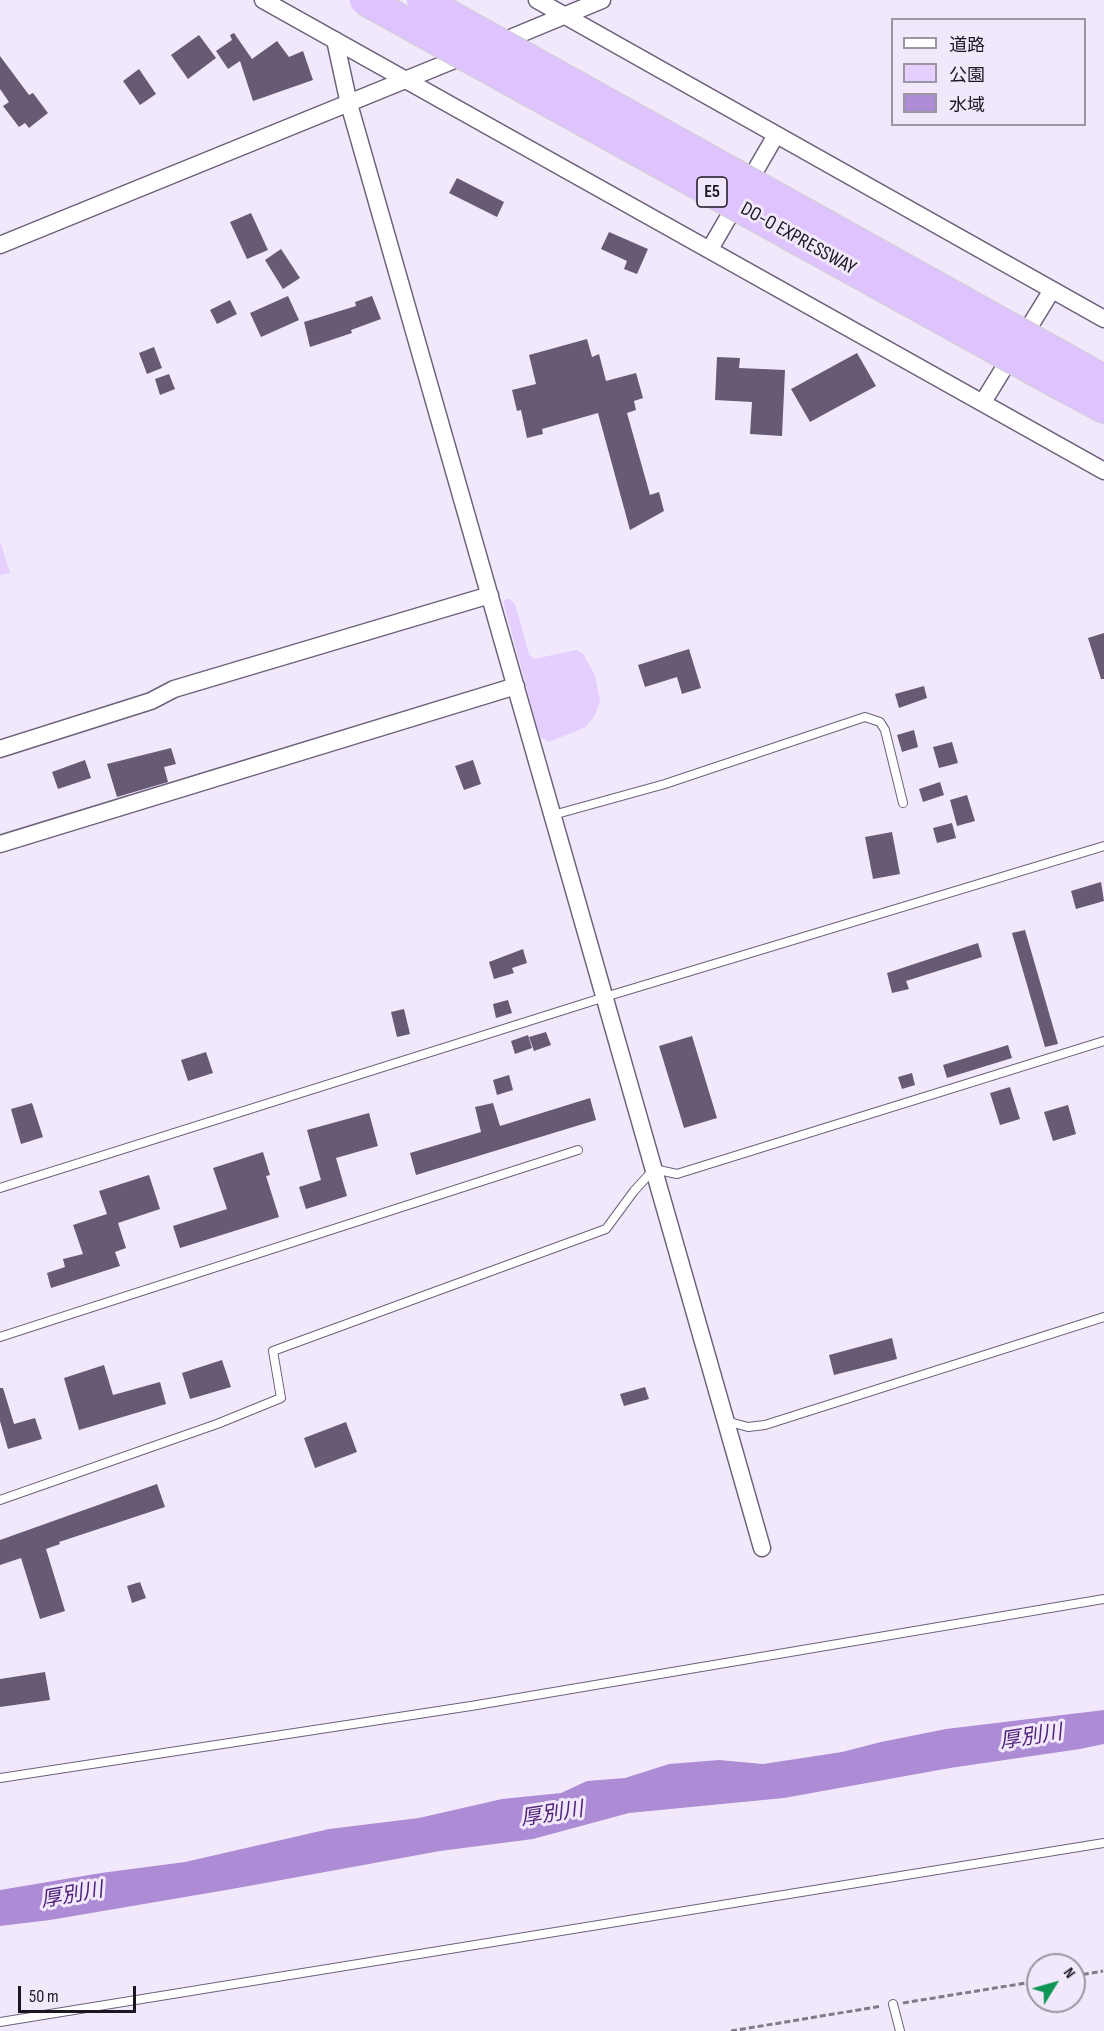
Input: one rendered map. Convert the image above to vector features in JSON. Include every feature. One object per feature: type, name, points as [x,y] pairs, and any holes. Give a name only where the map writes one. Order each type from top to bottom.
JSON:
[{"type":"highway","name":"DO-O EXPRESSWAY","points":[[365,0],[1065,372],[1104,380]]},
{"type":"highway","name":"DO-O EXPRESSWAY","points":[[422,0],[1065,372],[1104,408]]},
{"type":"street","points":[[263,0],[1104,471]]},
{"type":"street","points":[[537,0],[1104,319]]},
{"type":"street","points":[[0,245],[602,0]]},
{"type":"street","points":[[335,40],[349,104],[762,1548]]},
{"type":"street","points":[[710,249],[776,135]]},
{"type":"street","points":[[983,402],[1052,290]]},
{"type":"street","points":[[0,749],[151,701],[174,690],[490,595]]},
{"type":"street","points":[[0,844],[516,686]]},
{"type":"lane","points":[[553,815],[666,784],[865,717],[880,722],[885,730],[903,802]]},
{"type":"lane","points":[[0,1188],[605,997],[1104,846]]},
{"type":"lane","points":[[0,1500],[217,1424],[281,1398],[273,1351],[606,1229],[634,1191],[654,1169],[677,1174],[1104,1041]]},
{"type":"lane","points":[[0,1337],[578,1150]]},
{"type":"lane","points":[[726,1421],[748,1427],[765,1425],[1104,1317]]},
{"type":"lane","points":[[0,1778],[471,1706],[1104,1599]]},
{"type":"lane","points":[[0,2022],[1104,1843]]},
{"type":"lane","points":[[893,2004],[900,2031]]},
{"type":"path","points":[[1086,1974],[1104,1971]]},
{"type":"green space","points":[[0,541],[10,573],[0,575]]},
{"type":"green space","points":[[510,599],[515,604],[529,654],[534,659],[576,650],[583,654],[595,675],[600,701],[595,715],[586,727],[549,742],[540,737],[503,601]]},
{"type":"water","name":"厚別川","points":[[1104,1710],[1104,1744],[1080,1749],[950,1768],[784,1798],[629,1813],[533,1839],[440,1851],[232,1889],[50,1920],[0,1926],[0,1890],[185,1862],[329,1829],[419,1818],[502,1799],[561,1793],[587,1781],[625,1778],[669,1764],[719,1760],[763,1764],[842,1752],[946,1729]]},
{"type":"building","points":[[234,33],[252,59],[277,41],[289,57],[303,51],[313,80],[253,101],[240,61],[228,69],[216,51],[232,40],[230,35]]},
{"type":"building","points":[[199,35],[216,58],[188,79],[171,55]]},
{"type":"building","points":[[0,56],[29,95],[33,93],[48,113],[29,128],[25,123],[19,127],[3,106],[9,102],[0,89]]},
{"type":"building","points":[[139,69],[156,94],[140,105],[123,81]]},
{"type":"building","points":[[457,178],[504,202],[497,217],[449,193]]},
{"type":"building","points":[[251,213],[268,250],[247,259],[230,222]]},
{"type":"building","points":[[609,232],[648,249],[637,274],[624,269],[627,261],[601,249]]},
{"type":"building","points":[[281,249],[300,278],[283,289],[265,260]]},
{"type":"building","points":[[288,296],[299,320],[261,337],[250,313]]},
{"type":"building","points":[[372,296],[381,319],[351,330],[352,333],[310,347],[304,322],[356,306],[355,302]]},
{"type":"building","points":[[230,300],[237,314],[217,324],[210,310]]},
{"type":"building","points":[[587,339],[592,357],[599,354],[606,381],[636,373],[643,398],[634,401],[636,410],[627,413],[650,495],[659,492],[664,511],[630,530],[598,413],[542,429],[543,434],[527,438],[521,410],[517,411],[512,390],[536,384],[529,355]]},
{"type":"building","points":[[154,347],[162,368],[147,374],[139,353]]},
{"type":"building","points":[[857,353],[876,386],[810,422],[791,389]]},
{"type":"building","points":[[717,357],[740,358],[739,368],[785,370],[782,436],[750,434],[752,402],[715,400]]},
{"type":"building","points":[[169,374],[175,389],[160,395],[155,379]]},
{"type":"building","points":[[1104,633],[1104,679],[1101,679],[1088,638]]},
{"type":"building","points":[[689,649],[701,688],[682,694],[677,677],[645,687],[638,665]]},
{"type":"building","points":[[924,686],[927,698],[899,708],[895,694]]},
{"type":"building","points":[[914,730],[918,747],[902,752],[897,735]]},
{"type":"building","points":[[952,742],[958,763],[939,768],[933,747]]},
{"type":"building","points":[[171,748],[176,764],[164,767],[168,782],[117,797],[107,764]]},
{"type":"building","points":[[85,760],[91,778],[58,789],[52,772]]},
{"type":"building","points":[[473,760],[481,784],[464,790],[455,766]]},
{"type":"building","points":[[940,782],[944,795],[923,802],[919,789]]},
{"type":"building","points":[[967,795],[975,821],[957,826],[950,800]]},
{"type":"building","points":[[952,823],[956,838],[937,843],[933,828]]},
{"type":"building","points":[[892,832],[900,874],[873,879],[865,837]]},
{"type":"building","points":[[1101,882],[1104,901],[1076,909],[1071,891]]},
{"type":"building","points":[[1025,930],[1058,1044],[1045,1047],[1012,933]]},
{"type":"building","points":[[978,943],[982,957],[906,981],[909,989],[892,993],[887,973]]},
{"type":"building","points":[[523,949],[527,963],[512,968],[514,973],[494,979],[489,962]]},
{"type":"building","points":[[508,1000],[512,1013],[496,1018],[493,1004]]},
{"type":"building","points":[[404,1009],[410,1034],[397,1037],[391,1012]]},
{"type":"building","points":[[546,1032],[551,1045],[534,1051],[529,1037]]},
{"type":"building","points":[[528,1035],[532,1048],[515,1054],[511,1041]]},
{"type":"building","points":[[692,1036],[717,1118],[684,1128],[659,1046]]},
{"type":"building","points":[[1008,1045],[1012,1058],[947,1078],[943,1065]]},
{"type":"building","points":[[206,1052],[213,1073],[188,1081],[181,1060]]},
{"type":"building","points":[[912,1073],[915,1085],[902,1089],[898,1077]]},
{"type":"building","points":[[509,1075],[513,1090],[497,1095],[493,1080]]},
{"type":"building","points":[[1010,1087],[1020,1119],[1000,1125],[990,1093]]},
{"type":"building","points":[[590,1098],[596,1120],[416,1175],[410,1153],[481,1132],[475,1107],[493,1103],[500,1126]]},
{"type":"building","points":[[32,1103],[43,1137],[21,1144],[11,1109]]},
{"type":"building","points":[[1068,1105],[1076,1134],[1053,1141],[1044,1112]]},
{"type":"building","points":[[369,1113],[378,1146],[336,1158],[347,1196],[306,1209],[299,1187],[321,1180],[307,1130]]},
{"type":"building","points":[[263,1152],[270,1175],[266,1176],[279,1217],[180,1248],[173,1226],[227,1209],[213,1168]]},
{"type":"building","points":[[149,1175],[160,1209],[118,1223],[126,1248],[115,1252],[120,1266],[51,1288],[47,1273],[65,1267],[63,1259],[83,1254],[73,1225],[107,1214],[99,1191]]},
{"type":"building","points":[[892,1338],[897,1359],[834,1375],[829,1355]]},
{"type":"building","points":[[222,1360],[231,1387],[190,1399],[182,1373]]},
{"type":"building","points":[[104,1365],[113,1395],[160,1382],[166,1404],[79,1430],[64,1378]]},
{"type":"building","points":[[645,1387],[649,1399],[624,1406],[620,1394]]},
{"type":"building","points":[[0,1388],[3,1388],[14,1424],[35,1418],[42,1439],[8,1449],[0,1421]]},
{"type":"building","points":[[346,1422],[357,1452],[315,1468],[304,1438]]},
{"type":"building","points":[[157,1484],[165,1507],[59,1542],[60,1544],[46,1549],[65,1611],[40,1619],[21,1558],[0,1565],[0,1540]]},
{"type":"building","points":[[140,1582],[146,1598],[132,1603],[127,1586]]},
{"type":"building","points":[[45,1672],[50,1700],[0,1707],[0,1679]]}]
